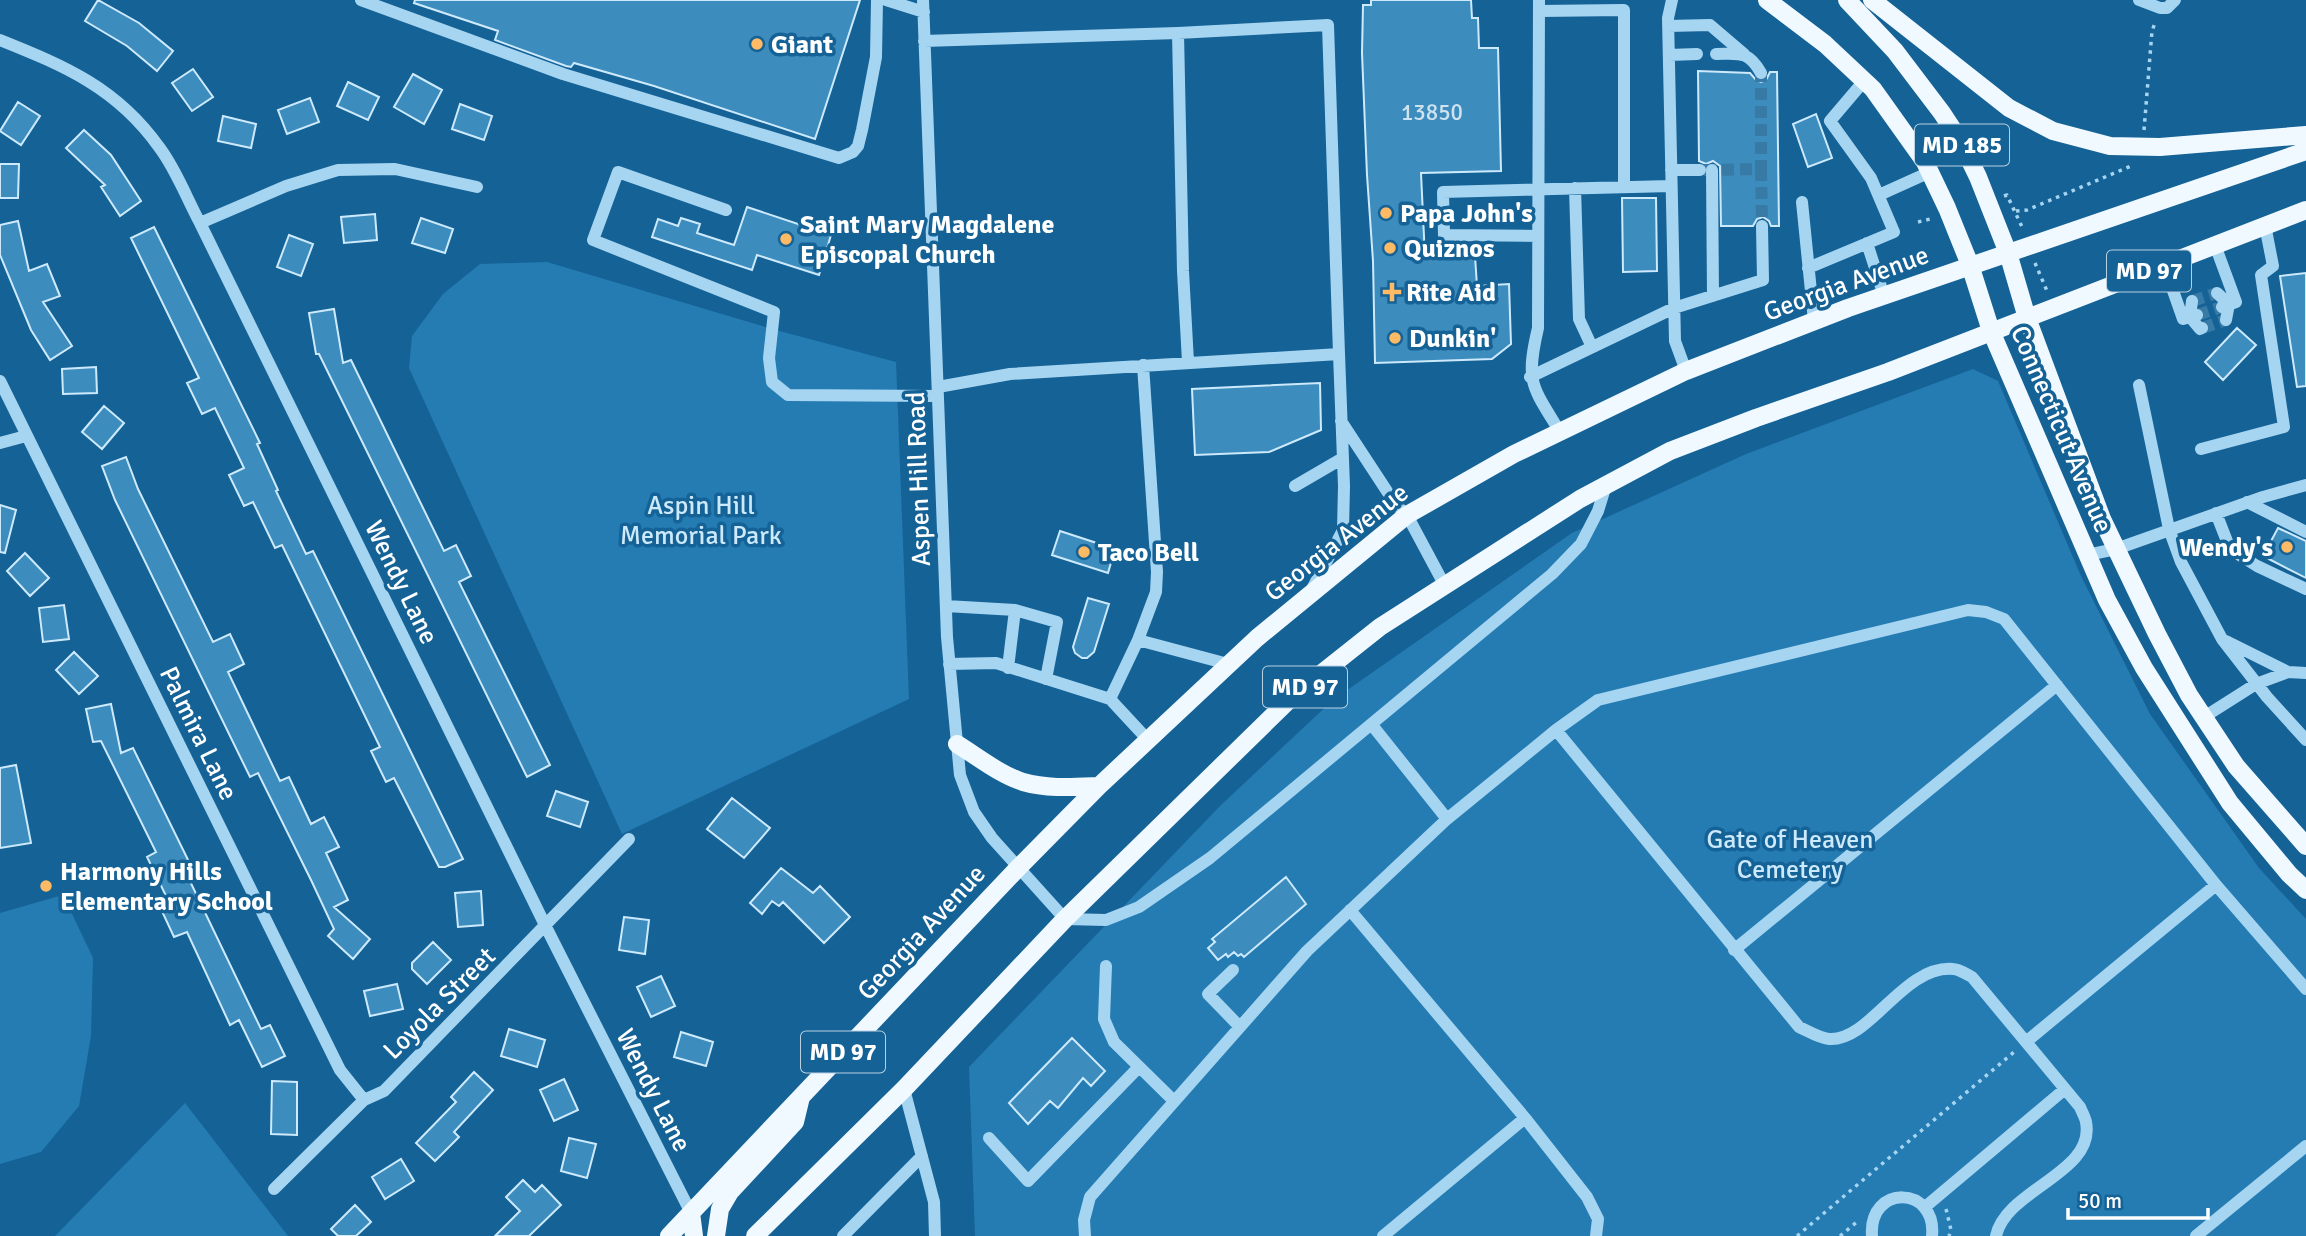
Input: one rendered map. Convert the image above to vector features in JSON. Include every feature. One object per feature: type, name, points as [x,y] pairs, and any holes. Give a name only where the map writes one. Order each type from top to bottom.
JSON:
[{"type":"main road","name":"Connecticut Avenue","points":[[1767,0],[1817,37],[1873,89],[1908,136],[1930,172],[1970,265],[1991,331],[2107,600],[2144,668],[2223,793],[2289,874],[2306,890]]},
{"type":"main road","name":"Connecticut Avenue","points":[[1847,0],[1895,51],[1949,122],[1978,177],[2008,253],[2027,318],[2102,519],[2157,634],[2189,695],[2236,766],[2306,846]]},
{"type":"main road","points":[[1872,0],[2000,102],[2053,131],[2110,146],[2149,147],[2306,135]]},
{"type":"main road","name":"Georgia Avenue","points":[[669,1236],[1017,868],[1099,786],[1257,638],[1407,515],[1514,454],[1686,371],[1970,265],[2306,151]]},
{"type":"main road","name":"MD 97","points":[[755,1236],[904,1090],[1065,919],[1293,696],[1380,627],[1580,499],[1670,451],[1888,372],[2306,210]]},
{"type":"main road","points":[[957,744],[1021,781],[1035,785],[1099,786]]},
{"type":"main road","points":[[716,1236],[720,1209],[730,1192],[795,1122],[801,1097]]},
{"type":"main road","points":[[691,1213],[694,1236]]},
{"type":"street","points":[[361,0],[563,74],[839,158],[853,152],[858,146],[862,130],[876,57],[877,0]]},
{"type":"street","points":[[886,0],[923,6]]},
{"type":"street","points":[[1672,0],[1668,26],[1675,341],[1686,371]]},
{"type":"street","points":[[2139,0],[2167,8],[2175,0]]},
{"type":"street","name":"Aspen Hill Road","points":[[923,6],[946,606],[960,775],[974,812],[992,838],[1065,919]]},
{"type":"street","points":[[1560,432],[1533,387],[1530,377],[1538,328],[1539,6],[1624,10],[1624,187]]},
{"type":"street","points":[[924,41],[1328,25],[1343,458],[1343,530],[1309,595]]},
{"type":"street","points":[[1668,26],[1710,25],[1754,60],[1761,73]]},
{"type":"street","points":[[1178,33],[1183,271],[1188,362]]},
{"type":"street","name":"Wendy Lane","points":[[0,40],[59,63],[103,90],[138,120],[161,149],[200,223],[546,927],[691,1213]]},
{"type":"street","points":[[1669,55],[1697,54]]},
{"type":"street","points":[[1716,54],[1744,54]]},
{"type":"street","points":[[1808,268],[1894,232],[1871,178],[1830,121],[1864,81]]},
{"type":"street","points":[[200,223],[286,186],[338,170],[395,169],[477,187]]},
{"type":"street","points":[[1671,170],[1706,170],[1713,296]]},
{"type":"street","points":[[726,210],[618,172],[593,240],[774,312],[769,358],[772,382],[788,395],[938,391],[1010,374],[1339,354]]},
{"type":"street","points":[[1879,195],[1930,172]]},
{"type":"street","points":[[1538,236],[1444,235],[1443,192],[1671,186]]},
{"type":"street","points":[[1575,188],[1580,319],[1592,347]]},
{"type":"street","points":[[1802,202],[1814,321]]},
{"type":"street","points":[[2201,449],[2284,427],[2261,275],[2273,266],[2265,225]]},
{"type":"street","points":[[1530,377],[1674,308],[1763,280],[1762,226]]},
{"type":"street","points":[[1867,243],[1884,296]]},
{"type":"street","points":[[2216,245],[2236,302],[2225,305]]},
{"type":"street","points":[[2164,265],[2183,319],[2194,316]]},
{"type":"street","points":[[2217,293],[2225,305],[2226,320]]},
{"type":"street","points":[[2192,302],[2194,316],[2200,329],[2202,328]]},
{"type":"street","points":[[1110,699],[1138,640],[1156,592],[1157,572],[1143,365]]},
{"type":"street","name":"Palmira Lane","points":[[0,381],[340,1070],[364,1100]]},
{"type":"street","points":[[2139,385],[2169,529],[2181,562],[2222,639],[2256,684],[2306,740]]},
{"type":"street","points":[[1341,420],[1396,505],[1407,515],[1445,586]]},
{"type":"street","points":[[0,443],[26,436]]},
{"type":"street","points":[[1295,486],[1343,458]]},
{"type":"street","points":[[1065,919],[1105,920],[1139,907],[1210,858],[1552,574],[1581,544],[1598,511],[1606,485]]},
{"type":"street","points":[[2087,555],[2116,549],[2248,502],[2306,485]]},
{"type":"street","points":[[2248,502],[2306,532]]},
{"type":"street","points":[[2216,513],[2230,549],[2257,566],[2306,589]]},
{"type":"street","points":[[946,606],[1014,610],[1057,621],[1046,679]]},
{"type":"street","points":[[1008,668],[1014,610]]},
{"type":"street","points":[[1085,1236],[1084,1220],[1090,1197],[1307,951],[1447,819],[1598,699],[1968,610],[1986,612],[2004,619],[2216,885],[2306,989]]},
{"type":"street","points":[[2222,639],[2288,672],[2306,673]]},
{"type":"street","points":[[1138,640],[1228,664]]},
{"type":"street","points":[[949,664],[996,663],[1110,699],[1148,740]]},
{"type":"street","points":[[2204,717],[2256,684],[2288,672]]},
{"type":"street","points":[[1734,950],[2057,685]]},
{"type":"street","points":[[1371,725],[1447,819]]},
{"type":"street","points":[[1556,730],[1798,1027],[1829,1039],[1851,1033],[1916,978],[1954,968],[1972,977],[2080,1107],[2086,1123],[2086,1140],[2076,1158],[2007,1213],[1996,1236]]},
{"type":"street","name":"Loyola Street","points":[[274,1189],[364,1100],[384,1091],[629,839]]},
{"type":"street","points":[[2027,1041],[2216,885]]},
{"type":"street","points":[[1350,910],[1525,1118],[1587,1197],[1598,1219],[1596,1236]]},
{"type":"street","points":[[1106,966],[1104,1019],[1114,1042],[1174,1101]]},
{"type":"street","points":[[1233,970],[1208,994],[1240,1027]]},
{"type":"street","points":[[989,1138],[1028,1181],[1139,1067]]},
{"type":"street","points":[[1925,1207],[2065,1089]]},
{"type":"street","points":[[904,1090],[934,1202],[935,1236]]},
{"type":"street","points":[[1383,1236],[1525,1118]]},
{"type":"street","points":[[2196,1236],[2306,1146]]},
{"type":"street","points":[[843,1236],[922,1156]]},
{"type":"street","points":[[1872,1236],[1873,1216],[1887,1200],[1897,1197],[1917,1200],[1925,1207],[1933,1226],[1932,1236]]},
{"type":"path","points":[[1798,1236],[2027,1041]]},
{"type":"path","points":[[1951,1230],[1953,1236]]},
{"type":"path","points":[[1847,1231],[1851,1236]]},
{"type":"green space","name":"Aspin Hill Memorial Park","points":[[547,262],[772,329],[896,362],[909,699],[622,834],[409,368],[412,336],[443,294],[480,264]]},
{"type":"green space","name":"Gate of Heaven Cemetery","points":[[1973,369],[1998,381],[2081,576],[2150,714],[2259,868],[2306,919],[2306,1236],[975,1236],[969,1067],[1221,805],[1333,700],[1572,533],[1746,454]]},
{"type":"green space","points":[[63,895],[93,958],[91,1036],[79,1106],[41,1152],[0,1164],[0,913]]},
{"type":"green space","points":[[185,1103],[288,1236],[55,1236]]},
{"type":"building","points":[[98,0],[139,23],[173,51],[157,71],[127,46],[85,21]]},
{"type":"building","name":"Giant","points":[[415,0],[860,0],[815,139],[654,86],[574,63],[571,67],[566,66],[495,40],[498,31],[414,3]]},
{"type":"building","points":[[1371,0],[1471,0],[1472,18],[1478,18],[1479,48],[1498,48],[1501,171],[1421,173],[1425,258],[1475,256],[1477,286],[1509,284],[1511,344],[1492,359],[1375,363],[1373,261],[1362,53],[1363,5],[1371,5]]},
{"type":"building","points":[[193,69],[213,97],[192,111],[172,83]]},
{"type":"building","points":[[1698,71],[1750,73],[1761,82],[1766,80],[1770,72],[1777,72],[1779,226],[1771,226],[1763,217],[1757,219],[1753,226],[1721,226],[1720,166],[1713,161],[1706,164],[1699,161]]},
{"type":"building","points":[[413,74],[442,90],[424,124],[394,107]]},
{"type":"building","points":[[348,82],[379,97],[368,120],[337,106]]},
{"type":"building","points":[[310,98],[319,122],[287,134],[278,110]]},
{"type":"building","points":[[18,102],[40,116],[21,145],[0,131]]},
{"type":"building","points":[[460,104],[492,116],[484,140],[452,129]]},
{"type":"building","points":[[1816,114],[1832,158],[1808,167],[1793,124]]},
{"type":"building","points":[[223,116],[256,124],[251,148],[218,141]]},
{"type":"building","points":[[84,130],[111,155],[141,201],[120,216],[101,187],[105,185],[66,148]]},
{"type":"building","points":[[0,164],[19,164],[18,198],[0,198]]},
{"type":"building","points":[[1622,198],[1656,198],[1657,271],[1623,272]]},
{"type":"building","points":[[747,207],[831,235],[819,275],[757,255],[752,270],[652,237],[658,219],[678,226],[681,218],[700,224],[697,233],[734,245]]},
{"type":"building","points":[[375,214],[377,240],[344,243],[341,217]]},
{"type":"building","points":[[421,218],[453,229],[445,253],[412,243]]},
{"type":"building","points":[[18,221],[29,271],[47,264],[60,296],[43,302],[72,346],[50,360],[31,330],[0,255],[0,225]]},
{"type":"building","points":[[154,227],[260,443],[257,444],[278,490],[276,491],[306,554],[313,551],[463,859],[439,867],[394,778],[386,782],[371,751],[380,747],[282,545],[275,548],[253,502],[244,506],[229,475],[244,468],[215,408],[202,414],[187,383],[199,378],[131,238]]},
{"type":"building","points":[[289,235],[313,244],[301,276],[277,267]]},
{"type":"building","points":[[2306,273],[2306,386],[2297,387],[2280,276]]},
{"type":"building","points":[[334,309],[343,363],[351,360],[444,551],[456,545],[471,576],[459,582],[550,765],[527,777],[319,354],[316,354],[309,313]]},
{"type":"building","points":[[2237,328],[2256,345],[2223,380],[2205,362]]},
{"type":"building","points":[[96,367],[97,393],[63,394],[62,369]]},
{"type":"building","points":[[1320,383],[1321,430],[1269,452],[1195,455],[1192,389]]},
{"type":"building","points":[[104,406],[124,423],[102,449],[82,432]]},
{"type":"building","points":[[126,457],[138,489],[213,642],[230,634],[244,664],[228,672],[280,781],[289,777],[311,824],[324,817],[339,847],[326,853],[348,900],[334,907],[370,939],[353,959],[328,936],[334,929],[311,880],[258,773],[250,777],[115,500],[102,466]]},
{"type":"building","points":[[0,505],[16,510],[5,553],[0,552]]},
{"type":"building","name":"Wendy's","points":[[2278,528],[2306,541],[2306,578],[2263,556]]},
{"type":"building","name":"Taco Bell","points":[[1060,531],[1115,549],[1108,573],[1052,555]]},
{"type":"building","points":[[25,553],[49,578],[30,596],[7,571]]},
{"type":"building","points":[[1088,598],[1109,604],[1094,652],[1087,658],[1082,658],[1075,653],[1073,647]]},
{"type":"building","points":[[64,605],[69,639],[43,642],[39,608]]},
{"type":"building","points":[[74,652],[98,676],[79,694],[56,670]]},
{"type":"building","points":[[111,704],[121,753],[133,748],[194,872],[187,875],[261,1029],[270,1025],[285,1056],[262,1067],[239,1020],[230,1025],[187,932],[174,937],[160,907],[169,902],[147,857],[156,852],[101,741],[93,742],[86,709]]},
{"type":"building","points":[[16,765],[31,843],[0,848],[0,768]]},
{"type":"building","points":[[556,791],[588,802],[580,827],[547,816]]},
{"type":"building","points":[[732,798],[770,828],[744,858],[707,829]]},
{"type":"building","points":[[781,868],[813,893],[820,886],[850,917],[824,943],[783,902],[779,906],[772,901],[762,914],[750,903]]},
{"type":"building","points":[[1286,877],[1306,904],[1244,957],[1234,952],[1218,960],[1208,948],[1215,942],[1212,939]]},
{"type":"building","points":[[481,891],[483,925],[458,927],[455,893]]},
{"type":"building","points":[[624,917],[649,920],[645,954],[619,950]]},
{"type":"building","points":[[433,942],[451,960],[427,984],[412,969],[412,963]]},
{"type":"building","points":[[661,976],[675,1006],[651,1017],[637,987]]},
{"type":"building","points":[[397,984],[403,1009],[370,1016],[364,991]]},
{"type":"building","points":[[509,1029],[545,1040],[537,1067],[501,1056]]},
{"type":"building","points":[[681,1032],[713,1042],[706,1066],[674,1057]]},
{"type":"building","points":[[1072,1038],[1105,1071],[1091,1086],[1083,1078],[1058,1108],[1050,1101],[1028,1124],[1009,1103]]},
{"type":"building","points":[[474,1072],[493,1090],[454,1132],[459,1137],[435,1161],[416,1143],[456,1102],[451,1097]]},
{"type":"building","points":[[564,1079],[578,1110],[554,1121],[540,1090]]},
{"type":"building","points":[[272,1081],[297,1082],[297,1135],[271,1134]]},
{"type":"building","points":[[569,1138],[596,1144],[587,1178],[561,1171]]},
{"type":"building","points":[[401,1159],[414,1181],[385,1199],[372,1177]]},
{"type":"building","points":[[523,1180],[535,1192],[542,1185],[561,1205],[529,1236],[495,1236],[520,1211],[506,1197]]},
{"type":"building","points":[[355,1205],[371,1222],[356,1236],[338,1236],[331,1229]]},
{"type":"tunnel","points":[[1704,170],[1761,169],[1761,73]]},
{"type":"tunnel","points":[[1761,169],[1762,226]]},
{"type":"tunnel","points":[[2192,301],[2217,293]]},
{"type":"tunnel","points":[[2197,315],[2222,307]]},
{"type":"tunnel","points":[[2202,328],[2226,320]]},
{"type":"place","name":"Giant","points":[[757,44]]},
{"type":"place","name":"Papa John's","points":[[1386,213]]},
{"type":"place","name":"Saint Mary Magdalene Episcopal Church","points":[[786,239]]},
{"type":"place","name":"Quiznos","points":[[1390,248]]},
{"type":"place","name":"Rite Aid","points":[[1392,292]]},
{"type":"place","name":"Dunkin'","points":[[1395,338]]},
{"type":"place","name":"Wendy's","points":[[2287,547]]},
{"type":"place","name":"Taco Bell","points":[[1084,552]]},
{"type":"place","name":"Harmony Hills Elementary School","points":[[46,886]]}]
